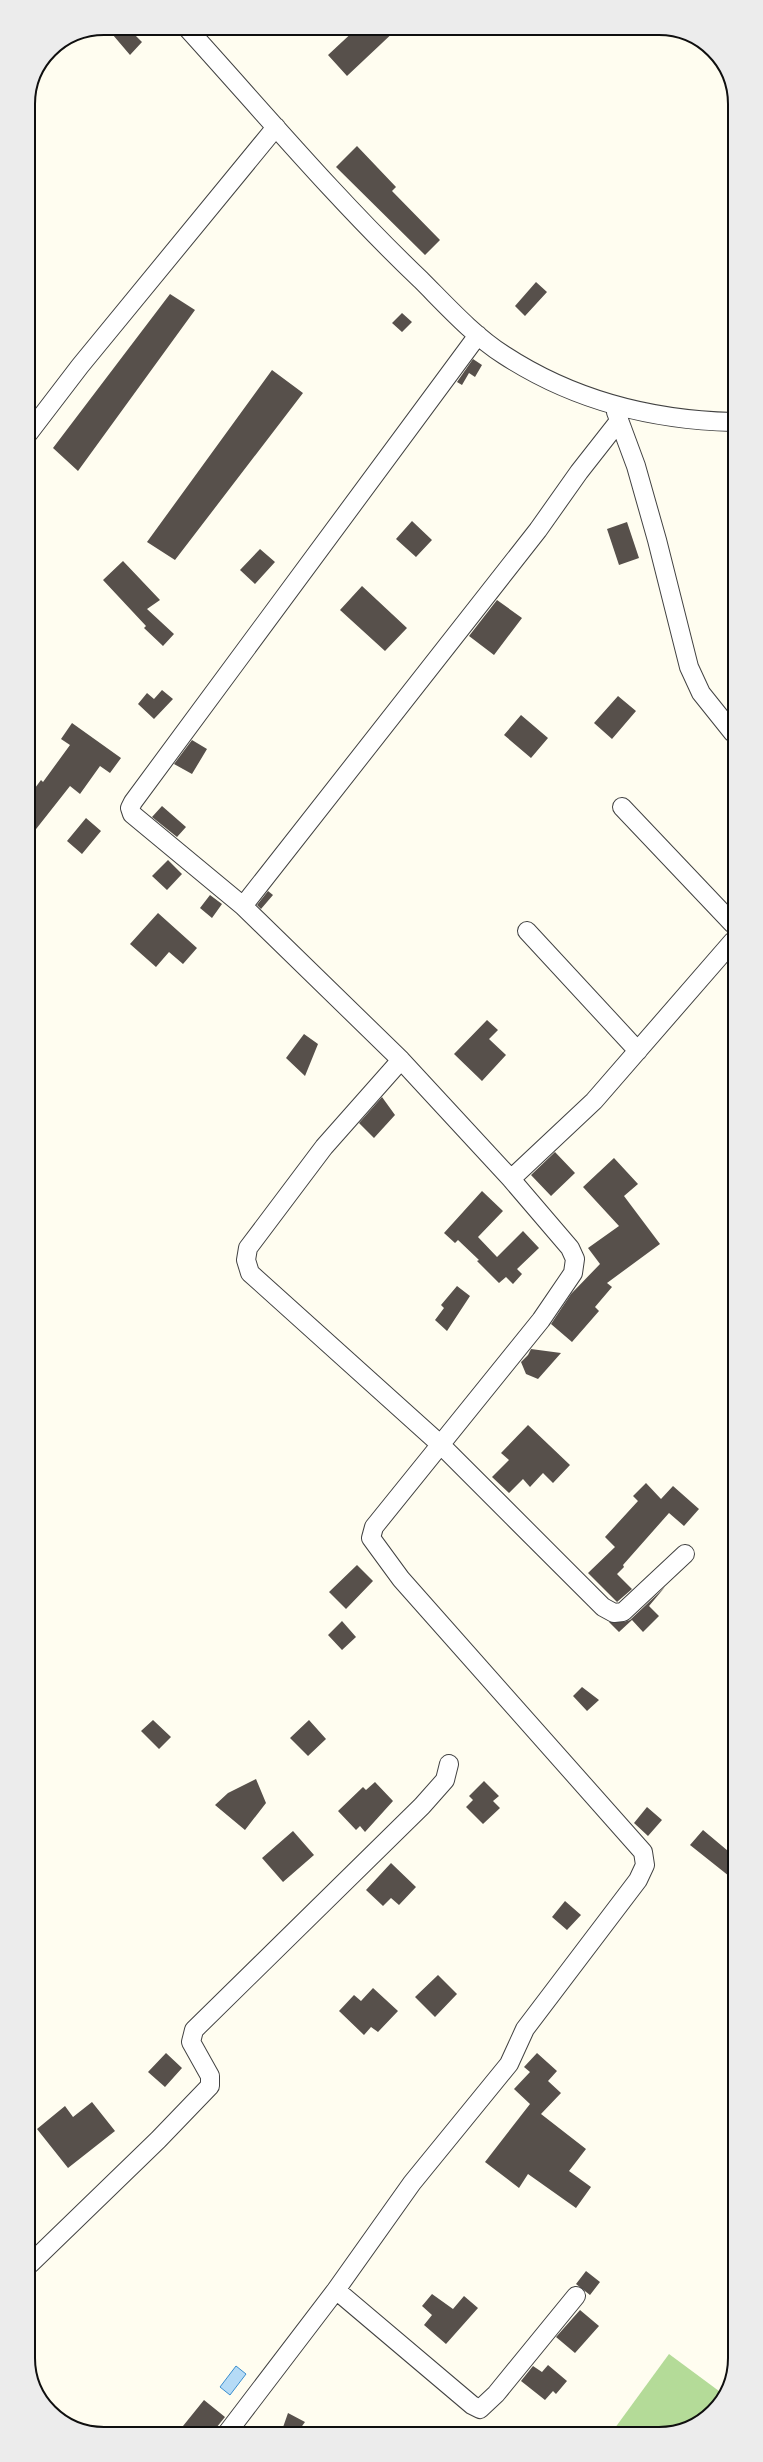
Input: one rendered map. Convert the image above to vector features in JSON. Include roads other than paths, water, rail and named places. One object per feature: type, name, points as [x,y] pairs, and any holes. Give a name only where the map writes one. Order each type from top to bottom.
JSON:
[{"type":"street","points":[[193,35],[381,242],[478,335],[503,355],[539,375],[617,413],[694,421],[728,422]]},
{"type":"street","points":[[35,425],[80,366],[276,127]]},
{"type":"street","points":[[232,2427],[336,2290],[412,2183],[509,2064],[525,2028],[638,1880],[645,1865],[643,1852],[401,1579],[371,1538],[374,1527],[541,1320],[573,1273],[575,1259],[570,1248],[511,1179],[401,1060],[243,906],[132,814],[130,808],[478,335]]},
{"type":"street","points":[[617,413],[636,466],[655,532],[688,667],[701,692],[728,727]]},
{"type":"street","points":[[243,906],[538,530],[617,413]]},
{"type":"street","points":[[622,807],[728,919]]},
{"type":"street","points":[[527,931],[638,1051]]},
{"type":"street","points":[[511,1179],[594,1100],[728,947]]},
{"type":"street","points":[[401,1060],[324,1147],[248,1248],[246,1260],[250,1274],[441,1445],[603,1608],[614,1613],[623,1612],[685,1554]]},
{"type":"street","points":[[35,2259],[164,2135],[210,2086],[210,2076],[191,2042],[194,2030],[422,1806],[445,1780],[449,1764]]},
{"type":"street","points":[[336,2290],[472,2405],[480,2409],[496,2394],[576,2296]]},
{"type":"water","points":[[236,2366],[246,2374],[230,2395],[220,2387]]}]
